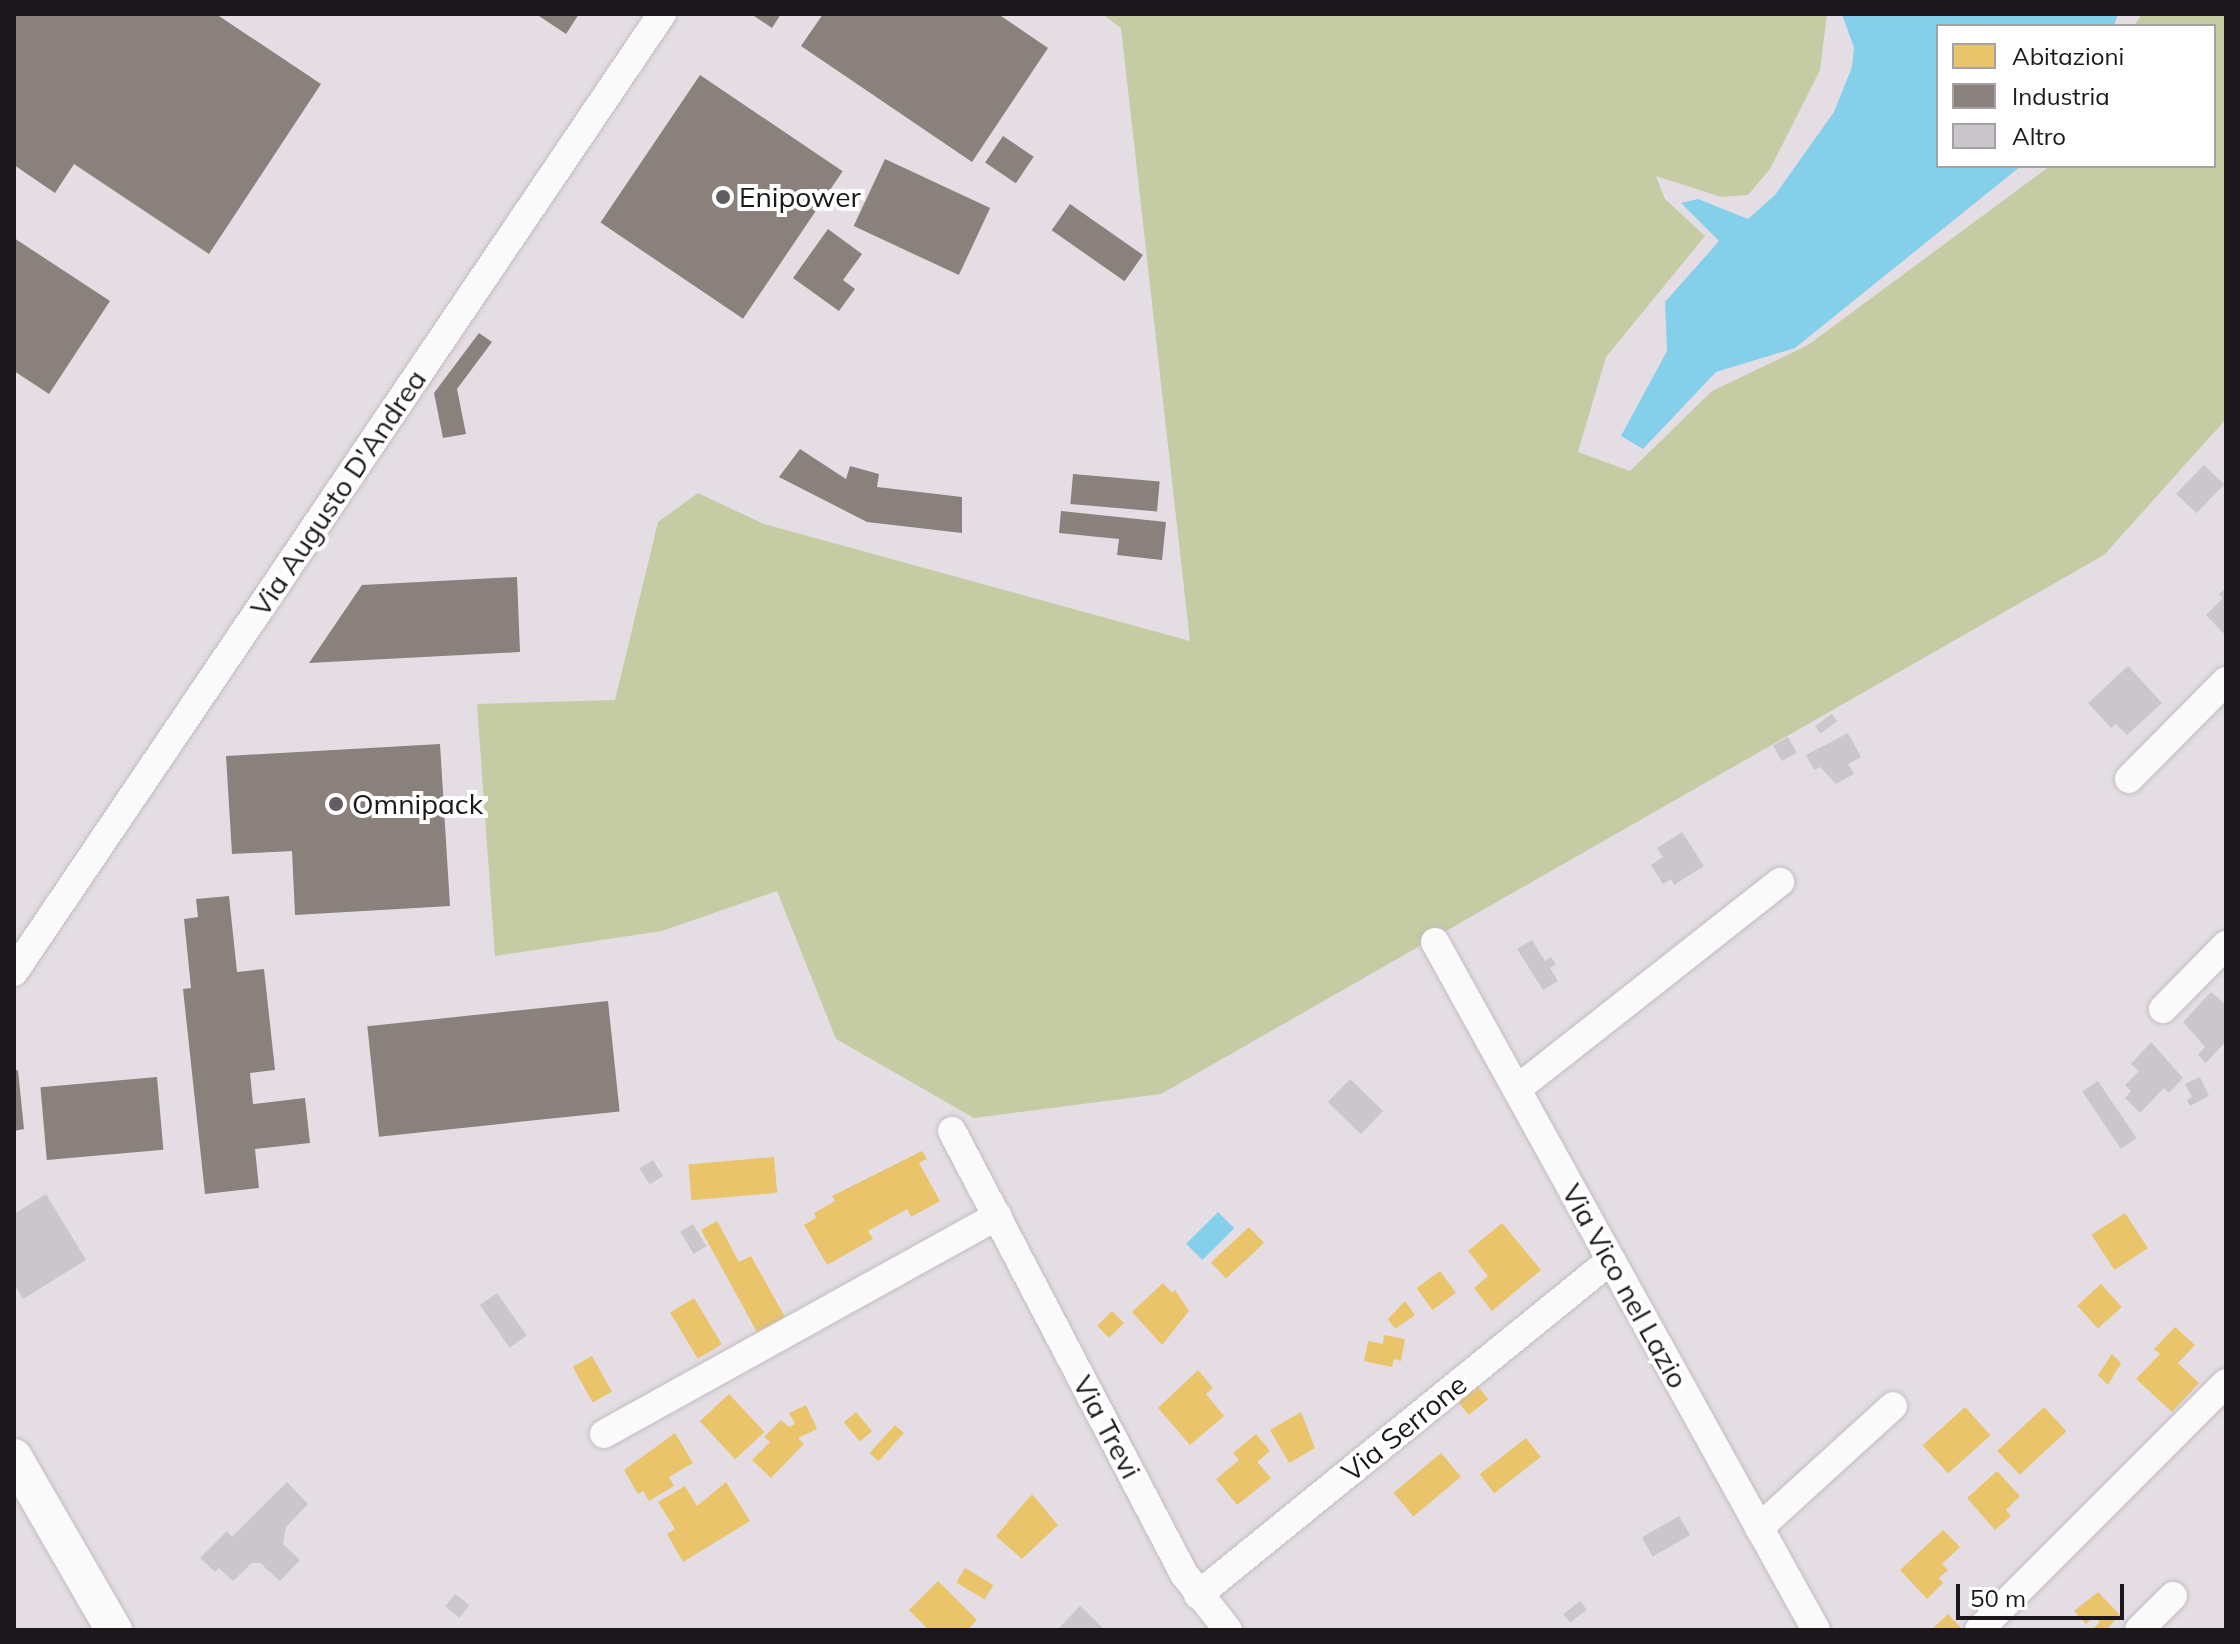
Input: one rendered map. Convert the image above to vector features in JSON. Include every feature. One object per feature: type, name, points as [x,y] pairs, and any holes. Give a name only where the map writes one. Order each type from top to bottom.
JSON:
[{"type":"main road","points":[[14,1457],[114,1630]]},
{"type":"street","name":"Via Augusto D'Andrea","points":[[14,972],[662,14]]},
{"type":"street","points":[[2129,779],[2226,681]]},
{"type":"street","points":[[1517,1089],[1780,882]]},
{"type":"street","name":"Via Vico nel Lazio","points":[[1435,942],[1816,1630]]},
{"type":"street","points":[[2163,1009],[2226,945]]},
{"type":"street","name":"Via Trevi","points":[[952,1131],[1198,1595],[1228,1630]]},
{"type":"street","points":[[604,1434],[998,1216]]},
{"type":"street","name":"Via Serrone","points":[[1198,1595],[1611,1260]]},
{"type":"street","points":[[1979,1630],[2226,1383]]},
{"type":"street","points":[[1759,1528],[1893,1406]]},
{"type":"street","points":[[2139,1630],[2173,1596]]},
{"type":"green space","points":[[1102,14],[1827,14],[1820,70],[1770,169],[1748,195],[1721,197],[1656,176],[1665,199],[1705,236],[1606,357],[1578,452],[1630,471],[1712,391],[1808,345],[2047,168],[2216,168],[2216,24],[2135,24],[2142,14],[2226,14],[2226,419],[2104,555],[1161,1094],[974,1118],[836,1039],[777,891],[662,931],[495,956],[477,704],[615,700],[658,522],[698,493],[764,524],[1190,641],[1121,28]]},
{"type":"water","points":[[1842,14],[2118,14],[2115,24],[1936,24],[1936,168],[2019,168],[1795,348],[1716,372],[1643,449],[1621,436],[1667,351],[1665,302],[1719,241],[1681,203],[1698,199],[1748,219],[1775,195],[1834,112],[1852,67],[1854,48]]},
{"type":"water","points":[[1218,1212],[1234,1228],[1202,1260],[1186,1244]]},
{"type":"building: Abitazioni","points":[[922,1151],[927,1159],[919,1163],[940,1201],[911,1217],[907,1209],[868,1231],[873,1239],[827,1265],[804,1225],[816,1218],[814,1213],[835,1201],[832,1196]]},
{"type":"building: Abitazioni","points":[[774,1157],[777,1193],[691,1200],[688,1164]]},
{"type":"building: Abitazioni","points":[[2125,1213],[2148,1248],[2114,1270],[2091,1235]]},
{"type":"building: Abitazioni","points":[[717,1221],[739,1262],[751,1256],[785,1317],[757,1332],[701,1230]]},
{"type":"building: Abitazioni","points":[[1502,1223],[1541,1270],[1492,1311],[1474,1288],[1488,1276],[1468,1251]]},
{"type":"building: Abitazioni","points":[[1249,1227],[1264,1243],[1226,1279],[1211,1262]]},
{"type":"building: Abitazioni","points":[[1440,1271],[1456,1293],[1432,1310],[1417,1288]]},
{"type":"building: Abitazioni","points":[[1163,1283],[1172,1293],[1175,1290],[1189,1311],[1162,1345],[1132,1312]]},
{"type":"building: Abitazioni","points":[[2101,1284],[2122,1307],[2098,1328],[2077,1305]]},
{"type":"building: Abitazioni","points":[[694,1298],[722,1344],[698,1359],[670,1312]]},
{"type":"building: Abitazioni","points":[[1405,1301],[1415,1315],[1395,1329],[1388,1319]]},
{"type":"building: Abitazioni","points":[[1112,1311],[1124,1323],[1109,1338],[1097,1326]]},
{"type":"building: Abitazioni","points":[[2175,1327],[2195,1345],[2178,1363],[2199,1383],[2172,1412],[2136,1379],[2160,1354],[2154,1349]]},
{"type":"building: Abitazioni","points":[[1384,1335],[1405,1339],[1401,1361],[1394,1359],[1392,1367],[1364,1361],[1368,1341],[1383,1344]]},
{"type":"building: Abitazioni","points":[[2112,1354],[2121,1363],[2108,1385],[2098,1375]]},
{"type":"building: Abitazioni","points":[[592,1356],[612,1392],[593,1403],[573,1367]]},
{"type":"building: Abitazioni","points":[[1198,1370],[1213,1388],[1206,1394],[1224,1416],[1190,1445],[1158,1408]]},
{"type":"building: Abitazioni","points":[[1475,1383],[1488,1399],[1469,1415],[1456,1399]]},
{"type":"building: Abitazioni","points":[[729,1394],[764,1432],[735,1459],[700,1421]]},
{"type":"building: Abitazioni","points":[[806,1405],[817,1429],[798,1438],[804,1444],[771,1478],[752,1460],[770,1442],[764,1437],[781,1420],[789,1427],[795,1424],[789,1413]]},
{"type":"building: Abitazioni","points":[[1965,1407],[1990,1435],[1948,1473],[1923,1445]]},
{"type":"building: Abitazioni","points":[[2044,1407],[2067,1431],[2020,1475],[1997,1451]]},
{"type":"building: Abitazioni","points":[[856,1412],[872,1431],[860,1441],[844,1422]]},
{"type":"building: Abitazioni","points":[[1301,1412],[1315,1448],[1289,1463],[1270,1430]]},
{"type":"building: Abitazioni","points":[[895,1425],[904,1433],[878,1461],[870,1453]]},
{"type":"building: Abitazioni","points":[[675,1433],[693,1463],[669,1477],[674,1486],[649,1501],[643,1491],[638,1494],[624,1470]]},
{"type":"building: Abitazioni","points":[[1256,1434],[1270,1451],[1257,1462],[1271,1478],[1237,1505],[1216,1479],[1239,1460],[1233,1453]]},
{"type":"building: Abitazioni","points":[[1526,1438],[1541,1457],[1494,1493],[1480,1474]]},
{"type":"building: Abitazioni","points":[[1441,1453],[1461,1477],[1413,1517],[1394,1493]]},
{"type":"building: Abitazioni","points":[[1997,1471],[2020,1496],[2006,1510],[2011,1516],[1995,1530],[1967,1498]]},
{"type":"building: Abitazioni","points":[[726,1482],[750,1521],[683,1562],[667,1534],[675,1529],[658,1502],[685,1486],[697,1506]]},
{"type":"building: Abitazioni","points":[[1032,1494],[1058,1525],[1022,1559],[996,1536]]},
{"type":"building: Abitazioni","points":[[1943,1530],[1960,1547],[1942,1564],[1948,1570],[1939,1578],[1943,1583],[1927,1599],[1900,1570]]},
{"type":"building: Abitazioni","points":[[965,1568],[993,1585],[985,1600],[956,1583]]},
{"type":"building: Abitazioni","points":[[938,1581],[977,1620],[967,1630],[929,1630],[909,1610]]},
{"type":"building: Abitazioni","points":[[2098,1592],[2120,1615],[2106,1630],[2092,1630],[2100,1622],[2094,1616],[2086,1624],[2074,1611]]},
{"type":"building: Abitazioni","points":[[1948,1614],[1963,1630],[1931,1630]]},
{"type":"building: Industria","points":[[14,14],[216,14],[321,84],[209,254],[74,164],[55,193],[14,165]]},
{"type":"building: Industria","points":[[536,14],[579,14],[566,34]]},
{"type":"building: Industria","points":[[751,14],[781,14],[772,28]]},
{"type":"building: Industria","points":[[823,14],[998,14],[1048,48],[972,162],[801,46]]},
{"type":"building: Industria","name":"Enipower","points":[[700,75],[843,171],[743,319],[600,223]]},
{"type":"building: Industria","points":[[1003,136],[1034,157],[1016,183],[985,163]]},
{"type":"building: Industria","points":[[885,159],[990,208],[959,275],[854,226]]},
{"type":"building: Industria","points":[[1070,204],[1143,255],[1125,281],[1052,230]]},
{"type":"building: Industria","points":[[828,229],[862,254],[843,280],[855,289],[839,311],[793,278]]},
{"type":"building: Industria","points":[[14,238],[110,301],[49,394],[14,371]]},
{"type":"building: Industria","points":[[479,333],[492,342],[457,389],[466,434],[443,438],[434,393]]},
{"type":"building: Industria","points":[[800,449],[846,479],[850,466],[879,474],[877,487],[962,497],[962,533],[867,522],[779,477]]},
{"type":"building: Industria","points":[[1073,474],[1160,482],[1157,511],[1070,504]]},
{"type":"building: Industria","points":[[1061,511],[1166,522],[1162,560],[1117,555],[1119,539],[1059,533]]},
{"type":"building: Industria","points":[[517,577],[520,652],[309,663],[362,585]]},
{"type":"building: Industria","name":"Omnipack","points":[[440,744],[450,906],[295,915],[292,851],[232,854],[226,756]]},
{"type":"building: Industria","points":[[229,896],[237,972],[264,969],[275,1070],[250,1073],[253,1104],[305,1098],[310,1143],[255,1149],[259,1188],[205,1194],[183,989],[191,988],[184,919],[198,917],[196,899]]},
{"type":"building: Industria","points":[[608,1001],[620,1111],[379,1137],[367,1026]]},
{"type":"building: Industria","points":[[18,1070],[24,1129],[14,1131],[14,1071]]},
{"type":"building: Industria","points":[[157,1077],[163,1150],[47,1160],[40,1087]]},
{"type":"building: Altro","points":[[2204,465],[2224,484],[2196,513],[2176,494]]},
{"type":"building: Altro","points":[[2226,588],[2226,636],[2206,615],[2223,598],[2219,594]]},
{"type":"building: Altro","points":[[2128,666],[2162,703],[2127,735],[2116,724],[2111,728],[2088,703]]},
{"type":"building: Altro","points":[[1832,714],[1837,721],[1820,734],[1815,726]]},
{"type":"building: Altro","points":[[1848,733],[1861,757],[1848,764],[1854,774],[1836,784],[1820,767],[1814,770],[1806,755]]},
{"type":"building: Altro","points":[[1788,737],[1797,753],[1782,761],[1773,745]]},
{"type":"building: Altro","points":[[1682,832],[1704,866],[1674,885],[1671,879],[1663,884],[1651,865],[1663,857],[1657,848]]},
{"type":"building: Altro","points":[[1532,940],[1545,961],[1551,957],[1556,964],[1550,968],[1558,981],[1543,990],[1517,949]]},
{"type":"building: Altro","points":[[2211,992],[2226,1005],[2226,1041],[2206,1063],[2198,1055],[2205,1047],[2183,1022]]},
{"type":"building: Altro","points":[[2151,1042],[2183,1078],[2169,1093],[2164,1088],[2140,1113],[2125,1098],[2131,1091],[2125,1085],[2139,1071],[2131,1064]]},
{"type":"building: Altro","points":[[2200,1077],[2209,1096],[2190,1106],[2187,1100],[2192,1097],[2185,1084]]},
{"type":"building: Altro","points":[[1350,1079],[1383,1111],[1361,1134],[1328,1102]]},
{"type":"building: Altro","points":[[2098,1081],[2137,1138],[2121,1149],[2082,1092]]},
{"type":"building: Altro","points":[[653,1160],[663,1176],[649,1185],[639,1168]]},
{"type":"building: Altro","points":[[46,1194],[86,1260],[23,1299],[14,1284],[14,1214]]},
{"type":"building: Altro","points":[[693,1224],[706,1246],[694,1254],[680,1232]]},
{"type":"building: Altro","points":[[497,1293],[527,1336],[510,1348],[480,1305]]},
{"type":"building: Altro","points":[[287,1482],[308,1504],[286,1527],[283,1544],[300,1560],[280,1581],[260,1563],[252,1563],[233,1581],[219,1568],[215,1572],[200,1558],[227,1531],[232,1537]]},
{"type":"building: Altro","points":[[1679,1516],[1690,1535],[1653,1557],[1642,1538]]},
{"type":"building: Altro","points":[[455,1594],[469,1605],[459,1618],[445,1607]]},
{"type":"building: Altro","points":[[1580,1601],[1587,1610],[1570,1623],[1563,1614]]},
{"type":"building: Altro","points":[[1080,1606],[1105,1630],[1057,1630]]},
{"type":"place","name":"Enipower","points":[[723,197]]},
{"type":"place","name":"Omnipack","points":[[336,804]]}]
